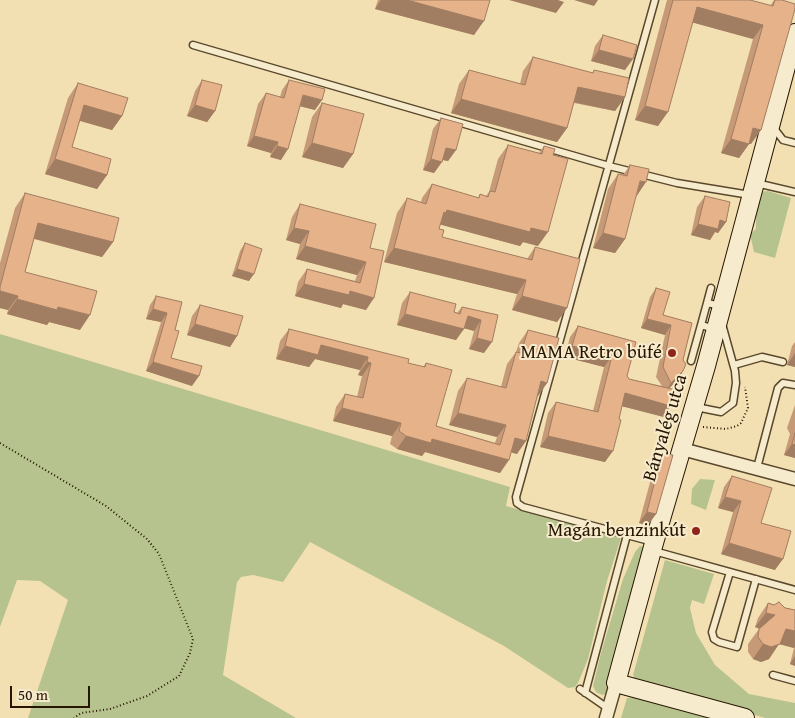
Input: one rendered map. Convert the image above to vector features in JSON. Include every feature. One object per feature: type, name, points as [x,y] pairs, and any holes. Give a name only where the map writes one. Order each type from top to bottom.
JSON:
[{"type":"street","name":"Bányalég utca","points":[[608,714],[653,547],[694,407],[713,316],[753,189],[795,33]]},
{"type":"street","points":[[682,449],[795,479]]},
{"type":"street","points":[[616,683],[745,718]]},
{"type":"lane","points":[[655,0],[516,497],[517,502],[524,506],[627,535],[653,547],[730,572],[795,590]]},
{"type":"lane","points":[[193,45],[609,166],[677,183],[795,192]]},
{"type":"lane","points":[[772,120],[773,128],[783,140],[795,143]]},
{"type":"lane","points":[[763,152],[769,146],[783,140]]},
{"type":"lane","points":[[694,407],[721,412],[731,406],[735,396],[737,365],[713,316],[711,288]]},
{"type":"lane","points":[[691,361],[713,316]]},
{"type":"lane","points":[[737,365],[762,357],[783,362]]},
{"type":"lane","points":[[757,468],[778,388],[782,383],[795,385]]},
{"type":"lane","points":[[608,714],[583,691],[627,535]]},
{"type":"lane","points":[[730,572],[712,632],[714,638],[719,642],[737,647],[756,579]]},
{"type":"lane","points":[[773,675],[795,681]]},
{"type":"path","points":[[698,426],[726,430],[741,423],[748,408],[737,365]]},
{"type":"path","points":[[0,443],[106,506],[147,539],[159,554],[193,639],[190,653],[179,676],[147,696],[110,709],[81,713],[74,718]]},
{"type":"green space","points":[[768,191],[791,198],[775,258],[754,252],[750,234],[756,229],[756,202],[759,192]]},
{"type":"green space","points":[[0,334],[510,487],[506,506],[621,538],[607,581],[588,659],[578,683],[575,687],[568,688],[504,646],[310,542],[283,582],[253,575],[241,577],[237,582],[223,675],[296,718],[28,718],[68,600],[40,581],[17,580],[0,627]]},
{"type":"green space","points":[[700,479],[715,480],[706,510],[691,504],[692,489]]},
{"type":"green space","points":[[640,546],[645,547],[609,693],[602,695],[596,692],[593,686],[601,653],[623,579],[635,552]]},
{"type":"green space","points":[[665,560],[714,574],[704,604],[692,600],[690,608],[696,633],[715,665],[749,694],[795,703],[795,718],[765,718],[635,679],[633,675]]},
{"type":"green space","points":[[634,697],[710,718],[621,718],[627,698]]},
{"type":"building","points":[[407,0],[490,0],[484,21]]},
{"type":"building","points":[[673,0],[750,0],[773,6],[775,0],[782,0],[795,4],[761,130],[753,128],[749,144],[731,139],[763,25],[697,7],[668,112],[645,106]]},
{"type":"building","points":[[603,35],[637,45],[633,59],[599,50]]},
{"type":"building","points":[[533,57],[593,73],[594,70],[629,78],[625,97],[578,87],[567,128],[461,99],[469,70],[525,85]]},
{"type":"building","points":[[202,80],[222,85],[215,111],[195,105]]},
{"type":"building","points":[[289,80],[325,89],[322,100],[303,95],[288,149],[277,146],[278,142],[254,136],[266,93],[284,98]]},
{"type":"building","points":[[78,83],[128,98],[122,116],[84,105],[72,147],[111,159],[107,175],[55,159]]},
{"type":"building","points":[[322,103],[364,114],[353,154],[312,143]]},
{"type":"building","points":[[441,118],[463,124],[456,150],[446,148],[442,162],[431,159]]},
{"type":"building","points":[[508,145],[542,154],[544,146],[555,149],[553,155],[568,159],[548,232],[531,228],[530,232],[447,210],[446,213],[444,212],[439,229],[444,230],[442,237],[532,260],[535,247],[580,259],[567,308],[522,296],[526,280],[394,248],[407,198],[426,204],[432,184],[479,198],[480,194],[488,197],[490,191],[495,192]]},
{"type":"building","points":[[630,165],[649,169],[646,182],[640,181],[625,239],[603,233],[618,174],[627,176]]},
{"type":"building","points":[[25,193],[119,218],[113,242],[38,223],[25,272],[97,291],[90,315],[58,307],[57,310],[17,299],[18,296],[0,291]]},
{"type":"building","points":[[705,196],[730,202],[726,222],[720,220],[718,229],[698,224]]},
{"type":"building","points":[[300,204],[376,224],[370,248],[384,251],[374,298],[350,291],[349,295],[304,284],[307,269],[360,283],[366,262],[305,246],[309,231],[294,228]]},
{"type":"building","points":[[245,243],[262,249],[254,274],[237,269]]},
{"type":"building","points":[[656,288],[670,292],[663,315],[692,323],[683,360],[686,364],[683,371],[671,383],[663,367],[671,325],[647,319]]},
{"type":"building","points":[[410,292],[456,304],[454,312],[460,314],[462,307],[498,315],[492,342],[477,338],[481,320],[468,316],[464,329],[405,314]]},
{"type":"building","points":[[156,296],[182,302],[175,330],[179,331],[171,358],[202,366],[199,376],[153,362],[167,313],[153,309]]},
{"type":"building","points":[[200,305],[243,316],[237,336],[195,324]]},
{"type":"building","points":[[578,326],[636,342],[627,376],[629,379],[676,390],[671,406],[625,393],[619,419],[621,420],[613,451],[548,436],[556,402],[598,412],[612,356],[572,346]]},
{"type":"building","points":[[289,329],[409,359],[408,363],[425,367],[426,363],[452,370],[436,426],[500,445],[506,425],[458,413],[467,378],[506,388],[516,352],[521,353],[528,330],[559,338],[547,383],[541,381],[526,441],[515,438],[509,460],[432,439],[431,443],[406,436],[399,431],[401,423],[342,408],[345,394],[363,398],[371,363],[367,362],[368,357],[321,345],[318,355],[285,346]]},
{"type":"building","points":[[795,433],[795,445],[792,444]]},
{"type":"building","points":[[662,453],[673,455],[656,514],[647,512]]},
{"type":"building","points":[[732,476],[772,488],[761,523],[791,531],[783,559],[729,543],[741,501],[725,497]]},
{"type":"building","points":[[779,602],[785,608],[795,610],[795,631],[786,629],[780,644],[771,647],[763,644],[758,637],[759,629],[775,615],[766,613],[768,603],[774,605]]},
{"type":"place","name":"MAMA Retro büfé","points":[[672,353]]},
{"type":"place","name":"Magán benzinkút","points":[[696,531]]}]
